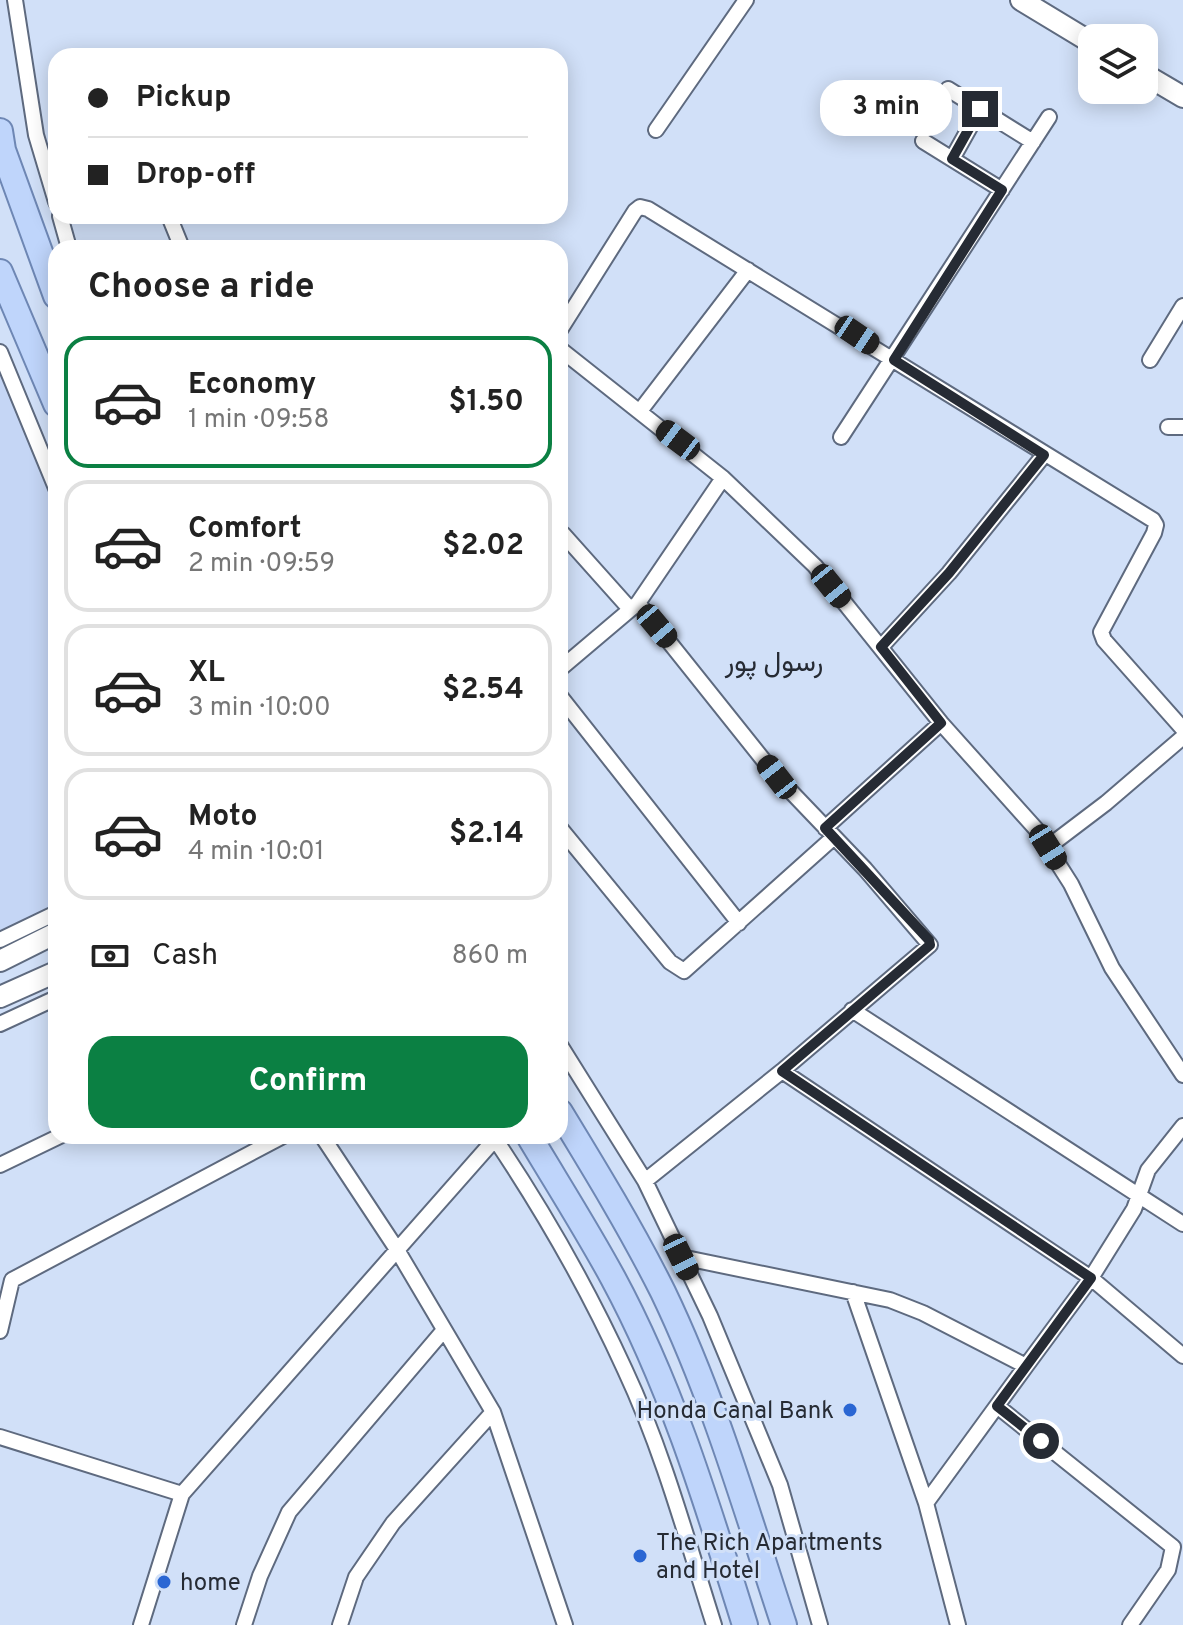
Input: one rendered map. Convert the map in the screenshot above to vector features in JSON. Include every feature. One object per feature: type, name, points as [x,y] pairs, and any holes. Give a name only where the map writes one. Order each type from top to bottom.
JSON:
[{"type":"main road","points":[[0,131],[8,165],[48,274]]},
{"type":"main road","points":[[0,272],[48,385]]},
{"type":"main road","points":[[568,1125],[616,1204],[680,1331],[722,1437],[784,1625]]},
{"type":"main road","points":[[534,1144],[613,1279],[653,1362],[688,1447],[745,1625]]},
{"type":"street","points":[[15,0],[36,135],[48,175]]},
{"type":"street","points":[[656,130],[746,0]]},
{"type":"street","points":[[1021,0],[1078,35]]},
{"type":"street","points":[[1158,82],[1183,97]]},
{"type":"street","points":[[948,89],[1033,142]]},
{"type":"street","points":[[952,159],[980,109]]},
{"type":"street","points":[[841,437],[894,360],[1049,117]]},
{"type":"street","points":[[923,141],[1002,190]]},
{"type":"street","points":[[568,317],[640,207],[748,270],[1156,525],[1101,632],[1104,640],[1183,729]]},
{"type":"street","points":[[640,411],[748,270]]},
{"type":"street","points":[[1150,360],[1183,306]]},
{"type":"street","points":[[0,352],[48,469]]},
{"type":"street","points":[[568,357],[723,478],[815,566],[941,723],[1036,829],[1071,884],[1112,968],[1183,1075]]},
{"type":"street","points":[[881,647],[949,573],[1044,455]]},
{"type":"street","points":[[568,662],[634,606],[723,478]]},
{"type":"street","points":[[568,539],[634,606],[777,777],[929,940],[930,945],[782,1071],[645,1181]]},
{"type":"street","points":[[568,706],[739,923]]},
{"type":"street","points":[[568,838],[670,962],[684,971],[739,923],[941,723]]},
{"type":"street","points":[[1048,847],[1106,803],[1183,737]]},
{"type":"street","points":[[0,961],[48,921]]},
{"type":"street","points":[[0,940],[48,934]]},
{"type":"street","points":[[0,997],[48,976]]},
{"type":"street","points":[[0,1024],[48,1002]]},
{"type":"street","points":[[852,1010],[1183,1224]]},
{"type":"street","points":[[568,1058],[645,1181],[710,1316],[780,1485],[820,1625]]},
{"type":"street","points":[[782,1071],[1091,1278],[1183,1356]]},
{"type":"street","points":[[926,1503],[1091,1278],[1134,1209],[1148,1170],[1183,1126]]},
{"type":"street","points":[[0,1165],[48,1142]]},
{"type":"street","points":[[0,1331],[12,1280],[268,1144]]},
{"type":"street","points":[[327,1144],[396,1248],[493,1412],[565,1625]]},
{"type":"street","points":[[141,1625],[182,1494],[396,1248],[453,1190],[489,1144]]},
{"type":"street","points":[[498,1144],[571,1264],[626,1373],[680,1518],[714,1625]]},
{"type":"street","points":[[681,1257],[890,1300],[923,1313],[1026,1366]]},
{"type":"street","points":[[853,1292],[926,1503],[958,1625]]},
{"type":"street","points":[[244,1625],[260,1576],[289,1512],[444,1330]]},
{"type":"street","points":[[626,1373],[653,1362]]},
{"type":"street","points":[[997,1406],[1173,1547],[1168,1570],[1130,1625]]},
{"type":"street","points":[[340,1625],[356,1577],[393,1523],[493,1412]]},
{"type":"street","points":[[0,1437],[182,1494]]},
{"type":"shaded area","points":[[0,351],[48,468],[48,937],[0,961]]},
{"type":"place","name":"Honda Canal Bank","points":[[850,1410]]},
{"type":"place","name":"The Rich Apartments and Hotel","points":[[640,1556]]},
{"type":"place","name":"home","points":[[164,1582]]},
{"type":"district","name":"رسول پور","points":[[774,661]]},
{"type":"route","points":[[980,109],[952,159],[1002,190],[894,360],[1044,455],[949,573],[881,647],[941,723],[892,766],[850,809],[825,828],[929,940],[930,945],[782,1071],[1091,1278],[997,1406],[1041,1441]]}]
